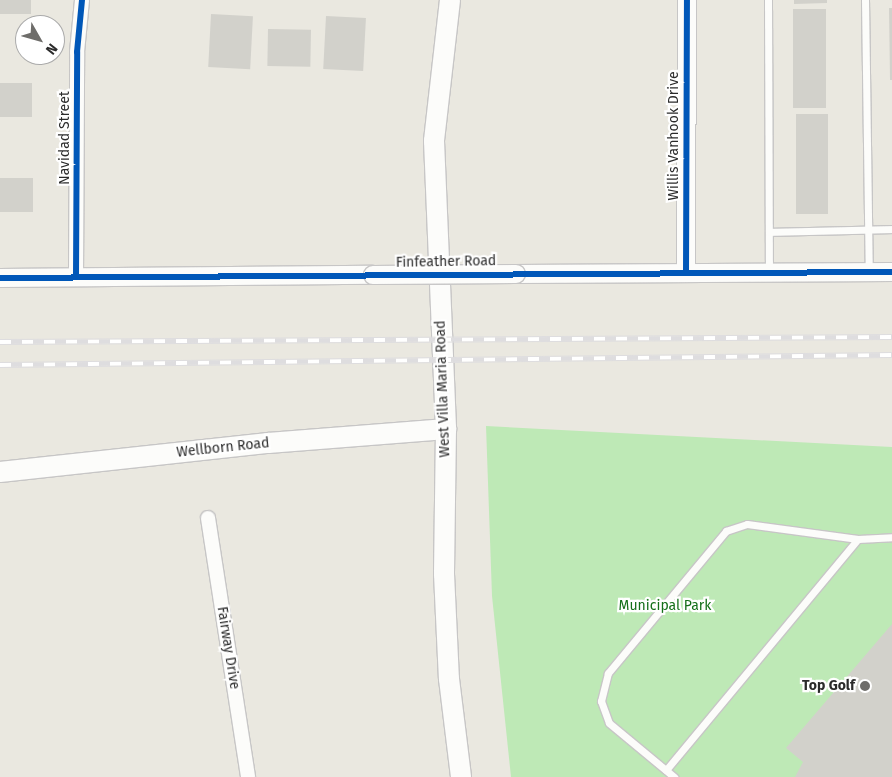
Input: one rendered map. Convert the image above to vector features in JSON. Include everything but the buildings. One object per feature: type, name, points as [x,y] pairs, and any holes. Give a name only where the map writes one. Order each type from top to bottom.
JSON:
[{"type":"main road","name":"West Villa Maria Road","points":[[450,0],[434,142],[446,429],[444,584],[448,679],[461,777]]},
{"type":"main road","name":"Wellborn Road","points":[[0,472],[268,443],[446,429]]},
{"type":"street","name":"Navidad Street","points":[[76,277],[77,52],[82,0]]},
{"type":"street","name":"Willis Vanhook Drive","points":[[686,273],[687,0]]},
{"type":"street","name":"Finfeather Road","points":[[0,278],[892,272]]},
{"type":"street","name":"Fairway Drive","points":[[208,518],[248,777]]},
{"type":"lane","points":[[768,0],[769,273]]},
{"type":"lane","points":[[865,0],[870,272]]},
{"type":"lane","points":[[769,232],[892,229]]},
{"type":"lane","points":[[674,777],[609,724],[601,701],[608,673],[726,531],[747,524],[858,539],[892,537]]},
{"type":"lane","points":[[666,770],[858,539]]},
{"type":"green space","name":"Municipal Park","points":[[486,426],[892,447],[892,777],[511,777],[492,596]]},
{"type":"railway","points":[[0,342],[892,337]]},
{"type":"railway","points":[[0,365],[892,355]]},
{"type":"cycle path","points":[[76,277],[77,52],[82,0]]},
{"type":"cycle path","points":[[686,273],[687,0]]},
{"type":"cycle path","points":[[0,278],[892,272]]},
{"type":"place","name":"Top Golf","points":[[865,686]]}]
